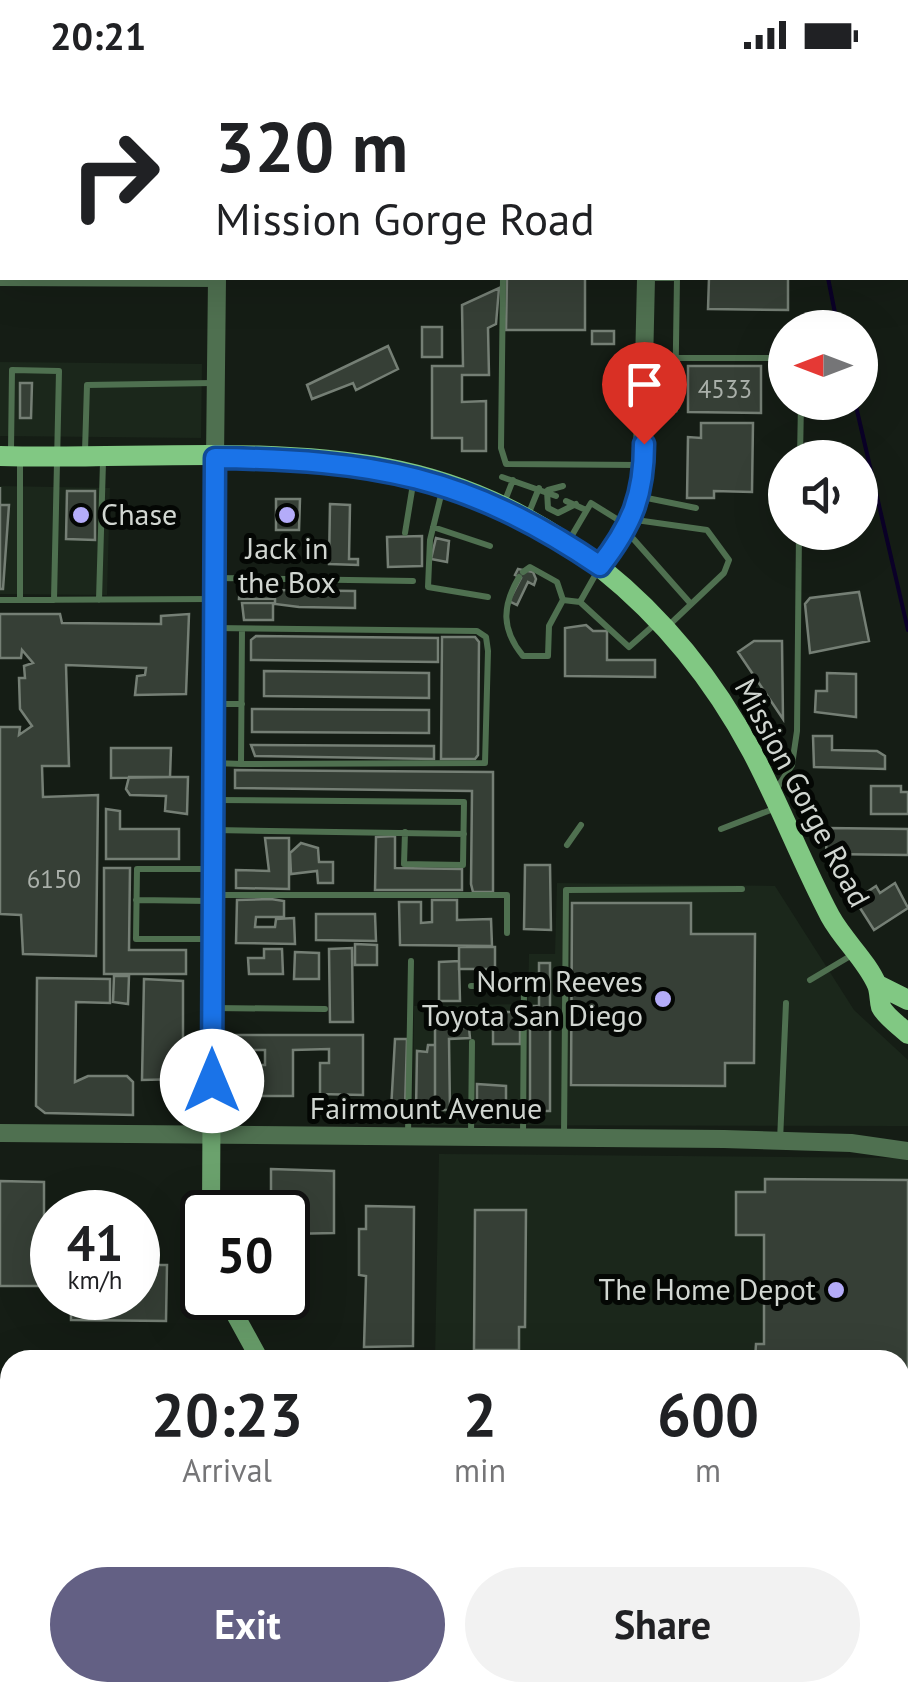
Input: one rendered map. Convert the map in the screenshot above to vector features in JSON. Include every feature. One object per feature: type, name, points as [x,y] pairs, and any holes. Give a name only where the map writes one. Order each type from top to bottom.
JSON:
[{"type":"main road","name":"Mission Gorge Road","points":[[10,457],[316,460],[414,476],[502,509],[567,544],[600,566],[662,624],[717,691],[831,918],[878,985],[882,1010],[908,1034]]},
{"type":"main road","points":[[212,1190],[215,458]]},
{"type":"main road","name":"Mission Gorge Road","points":[[878,985],[908,1000]]},
{"type":"main road","points":[[238,1320],[255,1350]]},
{"type":"street","points":[[215,458],[217,280]]},
{"type":"street","points":[[600,566],[629,526],[641,497],[646,280]]},
{"type":"street","name":"Fairmount Avenue","points":[[0,1132],[851,1143],[908,1151]]},
{"type":"street","name":"Fairmount Avenue","points":[[851,1143],[908,1136]]},
{"type":"lane","points":[[503,280],[501,448],[506,464],[644,465]]},
{"type":"lane","points":[[674,410],[677,280]]},
{"type":"lane","points":[[645,358],[768,358]]},
{"type":"lane","points":[[20,600],[10,457],[12,370],[59,370],[54,600]]},
{"type":"lane","points":[[99,600],[87,385],[216,383]]},
{"type":"lane","points":[[405,533],[414,476]]},
{"type":"lane","points":[[502,477],[556,496]]},
{"type":"lane","points":[[502,509],[513,480]]},
{"type":"lane","points":[[443,486],[433,527],[428,587],[488,597]]},
{"type":"lane","points":[[526,520],[543,490],[562,486]]},
{"type":"lane","points":[[543,490],[548,508],[558,513],[576,504]]},
{"type":"lane","points":[[572,491],[576,504]]},
{"type":"lane","points":[[641,497],[696,508]]},
{"type":"lane","points":[[566,501],[586,510]]},
{"type":"lane","points":[[567,544],[591,503],[629,526],[691,604]]},
{"type":"lane","points":[[562,600],[580,602],[629,647],[691,604],[724,573],[729,560],[719,541],[706,530],[687,524],[629,526]]},
{"type":"lane","points":[[433,527],[490,546]]},
{"type":"lane","points":[[720,829],[775,801],[792,766],[797,731],[799,550]]},
{"type":"lane","points":[[580,602],[600,566]]},
{"type":"lane","points":[[530,567],[557,582],[562,600],[549,626],[548,656],[523,656],[513,643],[505,616],[509,594],[521,574],[530,567]]},
{"type":"lane","points":[[215,578],[413,581]]},
{"type":"lane","points":[[0,600],[215,599]]},
{"type":"lane","points":[[213,763],[473,766],[485,763],[488,735],[488,651],[486,636],[477,631],[214,628]]},
{"type":"lane","points":[[242,629],[242,764]]},
{"type":"lane","points":[[214,704],[242,704]]},
{"type":"lane","points":[[212,800],[464,802],[463,864],[404,864],[405,832]]},
{"type":"lane","points":[[567,845],[581,826]]},
{"type":"lane","points":[[214,830],[464,834]]},
{"type":"lane","points":[[212,869],[137,869],[136,900],[136,939],[212,939]]},
{"type":"lane","points":[[564,1138],[566,890],[742,889]]},
{"type":"lane","points":[[136,900],[508,896],[508,934]]},
{"type":"lane","points":[[810,980],[855,953]]},
{"type":"lane","points":[[408,1136],[411,962]]},
{"type":"lane","points":[[471,986],[524,986],[523,1138]]},
{"type":"lane","points":[[780,1142],[786,1003]]},
{"type":"lane","points":[[212,1008],[325,1008]]},
{"type":"lane","points":[[471,1137],[472,1042]]},
{"type":"shaded area","points":[[0,362],[202,364],[201,438],[0,436]]},
{"type":"shaded area","points":[[0,486],[110,488],[107,595],[0,594]]},
{"type":"shaded area","points":[[557,883],[775,886],[854,1010],[908,1060],[908,1126],[413,1125],[414,1006],[528,1004],[529,954],[555,954]]},
{"type":"shaded area","points":[[439,1154],[908,1158],[908,1350],[435,1350]]},
{"type":"building","points":[[507,280],[585,280],[585,330],[506,330]]},
{"type":"building","points":[[709,280],[788,280],[788,310],[708,309]]},
{"type":"building","points":[[499,288],[496,324],[488,328],[489,375],[462,375],[462,402],[486,401],[486,451],[462,451],[462,438],[432,438],[432,366],[463,366],[462,305]]},
{"type":"building","points":[[422,327],[442,327],[442,357],[422,357]]},
{"type":"building","points":[[592,331],[614,331],[614,344],[592,344]]},
{"type":"building","points":[[388,346],[398,369],[356,390],[353,383],[312,399],[307,385]]},
{"type":"building","points":[[688,366],[761,366],[761,413],[688,412]]},
{"type":"building","points":[[20,383],[32,383],[31,418],[20,418]]},
{"type":"building","points":[[701,423],[753,423],[752,492],[714,491],[714,498],[687,498],[688,437],[701,438]]},
{"type":"building","name":"Chase","points":[[67,491],[95,491],[95,540],[66,539]]},
{"type":"building","points":[[276,499],[300,499],[299,530],[276,530]]},
{"type":"building","points":[[330,504],[350,505],[349,559],[358,559],[358,565],[329,564]]},
{"type":"building","points":[[0,505],[9,505],[3,589],[0,589]]},
{"type":"building","points":[[422,536],[422,566],[388,567],[387,537]]},
{"type":"building","points":[[436,538],[449,541],[447,562],[431,559]]},
{"type":"building","points":[[518,569],[533,572],[536,579],[534,585],[528,582],[517,605],[509,601],[521,578],[515,575]]},
{"type":"building","points":[[240,581],[275,582],[275,590],[355,591],[355,608],[299,607],[275,604],[275,599],[239,599]]},
{"type":"building","points":[[859,592],[869,641],[810,653],[805,604],[810,598]]},
{"type":"building","points":[[242,603],[273,603],[273,620],[244,620]]},
{"type":"building","points":[[0,614],[60,614],[62,623],[161,624],[161,616],[189,614],[186,694],[135,695],[137,676],[145,675],[146,668],[66,665],[69,766],[42,766],[43,797],[98,795],[96,956],[23,954],[21,915],[0,914],[0,727],[20,727],[19,735],[32,726],[20,709],[19,678],[25,678],[24,666],[33,663],[22,650],[21,658],[0,658]]},
{"type":"building","points":[[586,625],[593,631],[607,631],[607,660],[655,660],[655,677],[565,676],[565,628]]},
{"type":"building","points":[[256,636],[438,638],[438,662],[251,660],[251,640]]},
{"type":"building","points":[[442,637],[475,637],[479,642],[475,759],[441,759]]},
{"type":"building","points":[[754,641],[782,641],[783,719],[738,652]]},
{"type":"building","points":[[264,671],[429,673],[429,698],[264,696]]},
{"type":"building","points":[[827,673],[856,674],[856,717],[815,712],[816,691],[827,691]]},
{"type":"building","points":[[252,709],[429,710],[429,733],[252,732]]},
{"type":"building","points":[[813,736],[832,736],[832,750],[877,751],[885,756],[885,769],[814,767]]},
{"type":"building","points":[[251,745],[434,746],[434,759],[255,756]]},
{"type":"building","points":[[111,748],[171,748],[170,777],[111,778]]},
{"type":"building","points":[[235,770],[493,772],[493,892],[473,892],[471,884],[472,791],[235,788]]},
{"type":"building","points":[[129,777],[188,777],[187,814],[165,811],[166,796],[130,795],[126,789]]},
{"type":"building","points":[[871,786],[901,786],[901,792],[908,792],[908,814],[871,814]]},
{"type":"building","points":[[106,809],[120,811],[120,829],[179,829],[179,859],[106,859]]},
{"type":"building","points":[[827,828],[908,829],[908,855],[826,854]]},
{"type":"building","points":[[395,836],[395,868],[462,869],[462,890],[375,890],[376,837]]},
{"type":"building","points":[[265,838],[289,838],[289,889],[236,888],[236,870],[269,871]]},
{"type":"building","points":[[301,843],[318,848],[319,862],[333,862],[333,883],[318,883],[317,871],[291,874],[290,853]]},
{"type":"building","points":[[525,865],[550,865],[551,930],[524,929]]},
{"type":"building","points":[[104,868],[130,868],[129,950],[186,950],[186,974],[104,974]]},
{"type":"building","points":[[895,883],[908,908],[874,930],[855,900],[876,886],[880,893]]},
{"type":"building","points":[[237,900],[284,901],[284,917],[256,917],[255,927],[275,927],[276,919],[294,918],[295,944],[236,943]]},
{"type":"building","points":[[432,900],[457,900],[457,920],[491,919],[492,946],[400,945],[399,902],[421,902],[421,923],[432,922]]},
{"type":"building","name":"Norm Reeves Toyota San Diego","points":[[572,903],[691,903],[691,934],[755,934],[754,1063],[725,1063],[725,1086],[571,1085]]},
{"type":"building","points":[[316,914],[375,914],[376,941],[316,940]]},
{"type":"building","points":[[355,944],[377,945],[377,965],[355,965]]},
{"type":"building","points":[[459,947],[495,947],[495,969],[459,969]]},
{"type":"building","points":[[352,948],[353,1022],[330,1022],[329,949]]},
{"type":"building","points":[[264,949],[282,949],[283,974],[249,974],[248,958],[264,958]]},
{"type":"building","points":[[295,952],[319,953],[319,979],[294,979]]},
{"type":"building","points":[[459,961],[460,1001],[439,1001],[439,962]]},
{"type":"building","points":[[539,963],[550,963],[550,1111],[530,1111],[530,1027],[534,1027],[534,1006],[539,1006]]},
{"type":"building","points":[[114,976],[129,976],[128,1004],[113,1002]]},
{"type":"building","points":[[37,978],[110,979],[110,1003],[76,1002],[75,1082],[88,1076],[127,1076],[133,1082],[133,1115],[45,1113],[36,1106]]},
{"type":"building","points":[[144,979],[183,981],[183,1079],[142,1080]]},
{"type":"building","points":[[493,1012],[520,1012],[520,1044],[493,1044]]},
{"type":"building","points":[[435,1028],[469,1028],[470,1038],[449,1039],[450,1110],[435,1110]]},
{"type":"building","points":[[235,1035],[363,1035],[363,1095],[320,1094],[320,1063],[329,1063],[329,1049],[293,1050],[293,1096],[260,1096],[259,1065],[265,1065],[265,1050],[235,1050]]},
{"type":"building","points":[[395,1039],[407,1039],[405,1109],[391,1110]]},
{"type":"building","points":[[428,1045],[435,1045],[435,1110],[416,1111],[417,1051],[427,1052]]},
{"type":"building","points":[[477,1084],[506,1086],[506,1112],[477,1108]]},
{"type":"building","points":[[271,1169],[334,1171],[334,1233],[310,1234],[310,1190],[271,1190]]},
{"type":"building","name":"The Home Depot","points":[[765,1179],[908,1180],[908,1350],[756,1350],[756,1344],[764,1344],[764,1235],[736,1235],[736,1192],[765,1192]]},
{"type":"building","points":[[0,1181],[44,1182],[44,1190],[30,1190],[30,1286],[0,1286]]},
{"type":"building","points":[[366,1206],[414,1207],[413,1346],[364,1347],[366,1276],[359,1275],[359,1229],[366,1229]]},
{"type":"building","points":[[475,1210],[526,1210],[525,1327],[519,1327],[519,1350],[474,1350]]},
{"type":"building","points":[[160,1265],[167,1265],[166,1321],[71,1320],[160,1320]]},
{"type":"waterway","points":[[828,280],[834,310]]},
{"type":"waterway","points":[[859,420],[908,630]]},
{"type":"place","name":"Chase","points":[[81,515]]},
{"type":"place","name":"Jack in the Box","points":[[287,515]]},
{"type":"place","name":"Norm Reeves Toyota San Diego","points":[[663,999]]},
{"type":"place","name":"The Home Depot","points":[[836,1290]]},
{"type":"route","points":[[212,1081],[215,458],[316,460],[390,469],[468,494],[538,525],[600,566],[633,520],[644,478],[644,444]]}]
